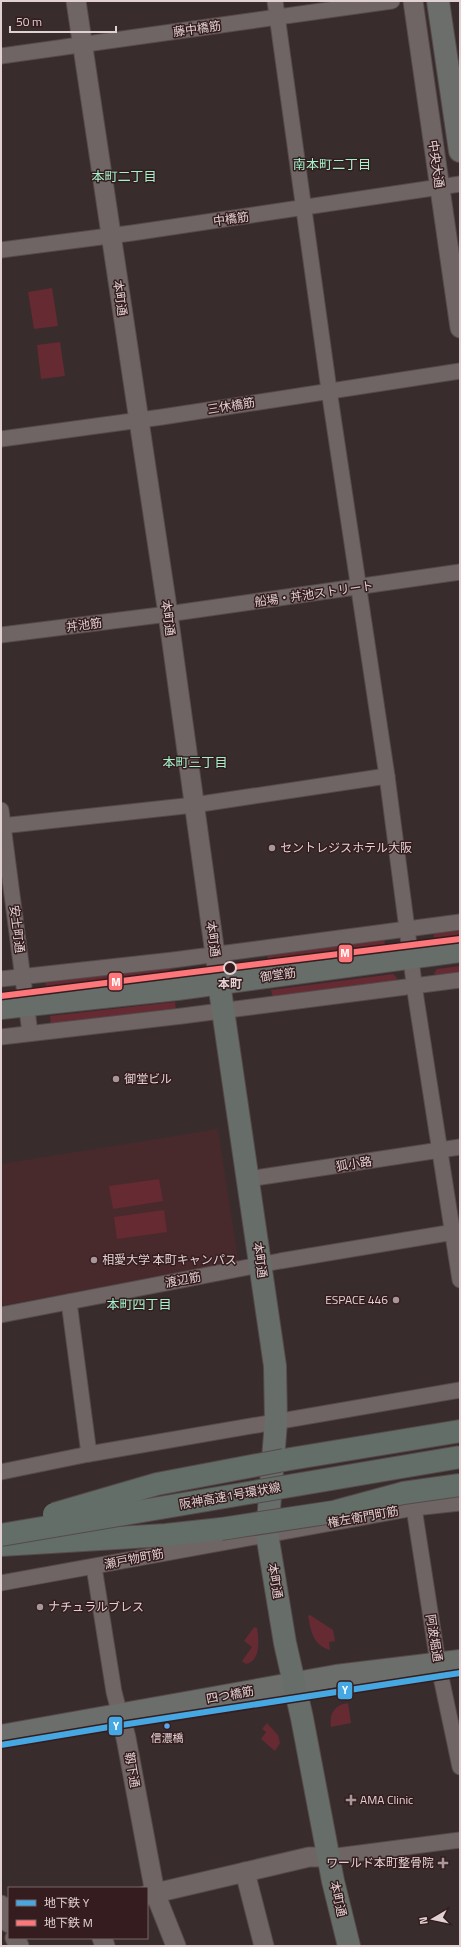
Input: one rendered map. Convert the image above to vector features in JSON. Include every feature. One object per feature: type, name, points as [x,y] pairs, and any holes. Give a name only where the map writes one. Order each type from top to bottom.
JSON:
[{"type":"highway","name":"御堂筋","points":[[1,1008],[219,983],[460,951]]},
{"type":"highway","name":"本町通","points":[[219,983],[275,1366],[276,1422],[267,1534],[285,1643],[295,1683],[329,1857],[349,1946]]},
{"type":"highway","points":[[1,1529],[157,1484],[284,1460],[460,1431]]},
{"type":"highway","name":"阪神高速1号環状線","points":[[1,1535],[460,1457]]},
{"type":"highway","points":[[237,1495],[460,1476]]},
{"type":"highway","points":[[1,1545],[166,1535],[221,1529],[333,1512],[403,1493],[460,1485]]},
{"type":"main road","points":[[438,1],[460,151]]},
{"type":"main road","name":"四つ橋筋","points":[[1,1736],[295,1683],[460,1661]]},
{"type":"street","name":"本町通","points":[[76,1],[168,614],[219,983]]},
{"type":"street","points":[[275,1],[329,390],[387,776],[414,986],[456,1232],[460,1280]]},
{"type":"street","name":"藤中橋筋","points":[[1,56],[392,1]]},
{"type":"street","name":"中央大通","points":[[413,1],[460,328]]},
{"type":"street","name":"中橋筋","points":[[1,250],[111,236],[460,184]]},
{"type":"street","name":"三休橋筋","points":[[1,439],[138,420],[460,371]]},
{"type":"street","name":"船場・丼池ストリート","points":[[168,614],[358,588],[460,572]]},
{"type":"street","name":"丼池筋","points":[[1,635],[168,614]]},
{"type":"street","points":[[2,826],[194,805],[387,776]]},
{"type":"street","name":"安土町通","points":[[1,810],[30,1034]]},
{"type":"street","points":[[1,979],[215,954],[460,922]]},
{"type":"street","points":[[1,1037],[223,1011],[460,980]]},
{"type":"street","name":"狐小路","points":[[248,1179],[460,1147]]},
{"type":"street","name":"渡辺筋","points":[[1,1315],[261,1265],[456,1232]]},
{"type":"street","points":[[69,1302],[89,1454]]},
{"type":"street","points":[[1,1472],[89,1454],[460,1390]]},
{"type":"street","name":"権左衛門町筋","points":[[267,1534],[414,1508],[460,1504]]},
{"type":"street","name":"阿波堀通","points":[[414,1508],[438,1663],[460,1767]]},
{"type":"street","name":"瀬戸物町筋","points":[[1,1583],[267,1534]]},
{"type":"street","name":"靱下通","points":[[94,1567],[114,1692],[126,1738],[151,1894],[176,1946]]},
{"type":"street","points":[[151,1894],[309,1857],[329,1857],[460,1840]]},
{"type":"street","points":[[245,1872],[264,1946]]},
{"type":"street","points":[[1,1905],[8,1922]]},
{"type":"shaded area","points":[[52,288],[58,326],[34,329],[28,292]]},
{"type":"shaded area","points":[[60,342],[65,376],[41,379],[37,345]]},
{"type":"shaded area","points":[[460,927],[460,935],[434,938],[433,931]]},
{"type":"shaded area","points":[[384,937],[385,945],[268,960],[266,952]]},
{"type":"shaded area","points":[[170,965],[171,973],[46,988],[45,979]]},
{"type":"shaded area","points":[[460,966],[460,974],[438,977],[434,973],[437,969]]},
{"type":"shaded area","points":[[393,974],[397,978],[394,982],[273,998],[271,990]]},
{"type":"shaded area","points":[[175,1002],[176,1010],[51,1025],[50,1016]]},
{"type":"shaded area","points":[[218,1129],[239,1265],[3,1305],[1,1289],[1,1164]]},
{"type":"shaded area","points":[[159,1179],[163,1201],[113,1209],[109,1186]]},
{"type":"shaded area","points":[[164,1210],[167,1232],[117,1239],[114,1217]]},
{"type":"shaded area","points":[[310,1615],[333,1630],[335,1641],[329,1642],[330,1650],[324,1648],[316,1641],[310,1627],[308,1616]]},
{"type":"shaded area","points":[[254,1627],[257,1628],[257,1654],[251,1662],[246,1664],[242,1661],[252,1647],[244,1641]]},
{"type":"shaded area","points":[[348,1703],[351,1723],[331,1727],[332,1714],[336,1708]]},
{"type":"shaded area","points":[[267,1723],[278,1735],[280,1743],[275,1751],[261,1739],[266,1732],[262,1729]]},
{"type":"metro line","name":"M","points":[[1,996],[460,939]]},
{"type":"metro line","name":"Y","points":[[1,1745],[460,1673]]},
{"type":"place","name":"セントレジスホテル大阪","points":[[272,848]]},
{"type":"place","name":"本町","points":[[230,968]]},
{"type":"place","name":"御堂ビル","points":[[116,1079]]},
{"type":"place","name":"相愛大学 本町キャンパス","points":[[94,1260]]},
{"type":"place","name":"ESPACE 446","points":[[396,1300]]},
{"type":"place","name":"ナチュラルブレス","points":[[40,1607]]},
{"type":"place","name":"信濃橋","points":[[167,1726]]},
{"type":"place","name":"AMA Clinic","points":[[351,1800]]},
{"type":"place","name":"ワールド本町整骨院","points":[[443,1863]]},
{"type":"district","name":"南本町二丁目","points":[[332,164]]},
{"type":"district","name":"本町二丁目","points":[[124,176]]},
{"type":"district","name":"本町三丁目","points":[[195,762]]},
{"type":"district","name":"本町四丁目","points":[[139,1304]]}]
